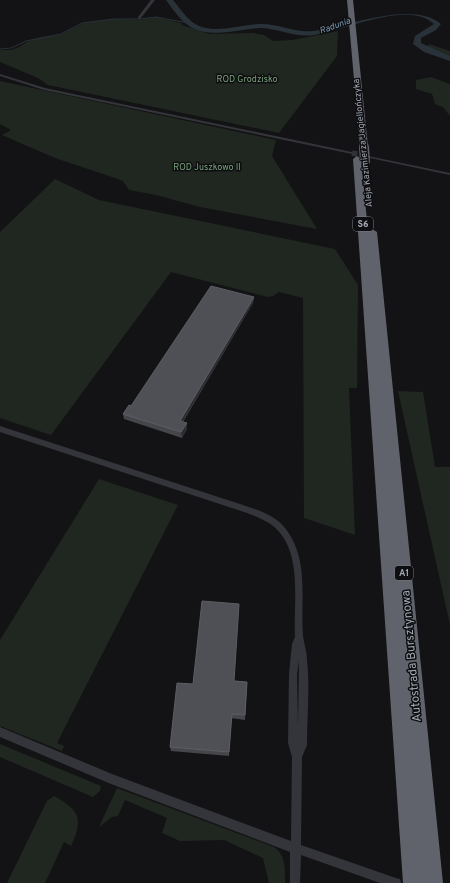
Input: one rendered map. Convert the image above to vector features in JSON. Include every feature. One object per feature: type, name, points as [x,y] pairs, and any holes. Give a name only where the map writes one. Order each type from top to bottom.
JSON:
[{"type":"highway","name":"Aleja Kazimierza Jagiellończyka","points":[[344,0],[349,26],[380,381]]},
{"type":"highway","name":"Aleja Kazimierza Jagiellończyka","points":[[348,16],[350,0]]},
{"type":"highway","name":"Autostrada Bursztynowa","points":[[380,381],[413,883]]},
{"type":"highway","name":"Autostrada Bursztynowa","points":[[380,381],[433,883]]},
{"type":"street","points":[[139,18],[154,0]]},
{"type":"street","points":[[0,75],[44,89],[361,154],[450,174]]},
{"type":"street","points":[[0,428],[240,507],[273,522],[282,530],[292,546],[298,566],[301,596],[299,638],[303,660],[302,745],[297,757],[295,883]]},
{"type":"street","points":[[0,732],[111,779],[296,848],[396,883]]},
{"type":"green space","name":"ROD Grodzisko","points":[[156,17],[181,23],[182,25],[209,34],[253,33],[264,35],[273,41],[293,40],[338,31],[337,56],[279,133],[48,85],[38,78],[0,62],[0,50],[11,50],[41,37],[60,35],[84,23],[116,19],[140,20]]},
{"type":"green space","points":[[429,44],[450,51],[450,59],[427,50]]},
{"type":"green space","points":[[431,77],[450,84],[450,116],[443,107],[435,104],[432,94],[416,89],[416,80]]},
{"type":"green space","name":"ROD Juszkowo II","points":[[0,81],[276,140],[272,156],[317,229],[200,207],[156,195],[129,190],[123,181],[55,158],[2,135],[11,130],[0,124]]},
{"type":"green space","points":[[55,179],[99,200],[335,249],[358,285],[357,388],[349,388],[355,535],[304,518],[303,298],[279,292],[268,297],[171,272],[51,435],[0,418],[0,232]]},
{"type":"green space","points":[[398,391],[423,392],[435,467],[450,467],[450,625]]},
{"type":"green space","points":[[99,479],[178,505],[57,743],[64,746],[62,751],[0,726],[0,640]]},
{"type":"green space","points":[[0,744],[101,786],[100,791],[93,797],[0,757]]},
{"type":"green space","points":[[117,788],[274,847],[283,858],[285,883],[269,883],[263,858],[224,840],[180,841],[162,833],[167,818],[125,800],[118,816],[112,817],[99,827]]},
{"type":"green space","points":[[54,796],[69,806],[77,816],[77,828],[71,846],[64,842],[45,883],[7,883],[47,801]]},
{"type":"building","points":[[211,286],[254,297],[180,421],[187,423],[181,432],[123,414],[129,405],[131,406]]},
{"type":"building","points":[[202,601],[239,604],[234,681],[247,682],[245,715],[232,714],[229,752],[170,747],[177,683],[193,684]]},
{"type":"waterway","name":"Radunia","points":[[169,0],[189,23],[197,28],[215,31],[263,26],[307,34],[341,26],[367,16],[394,9],[422,11],[431,16],[438,24],[417,37],[417,44],[427,50],[450,59]]},
{"type":"waterway","points":[[0,49],[11,48],[26,41],[61,34],[82,23],[114,19],[140,19],[156,17],[189,23]]},
{"type":"tunnel","points":[[352,153],[368,156]]}]
